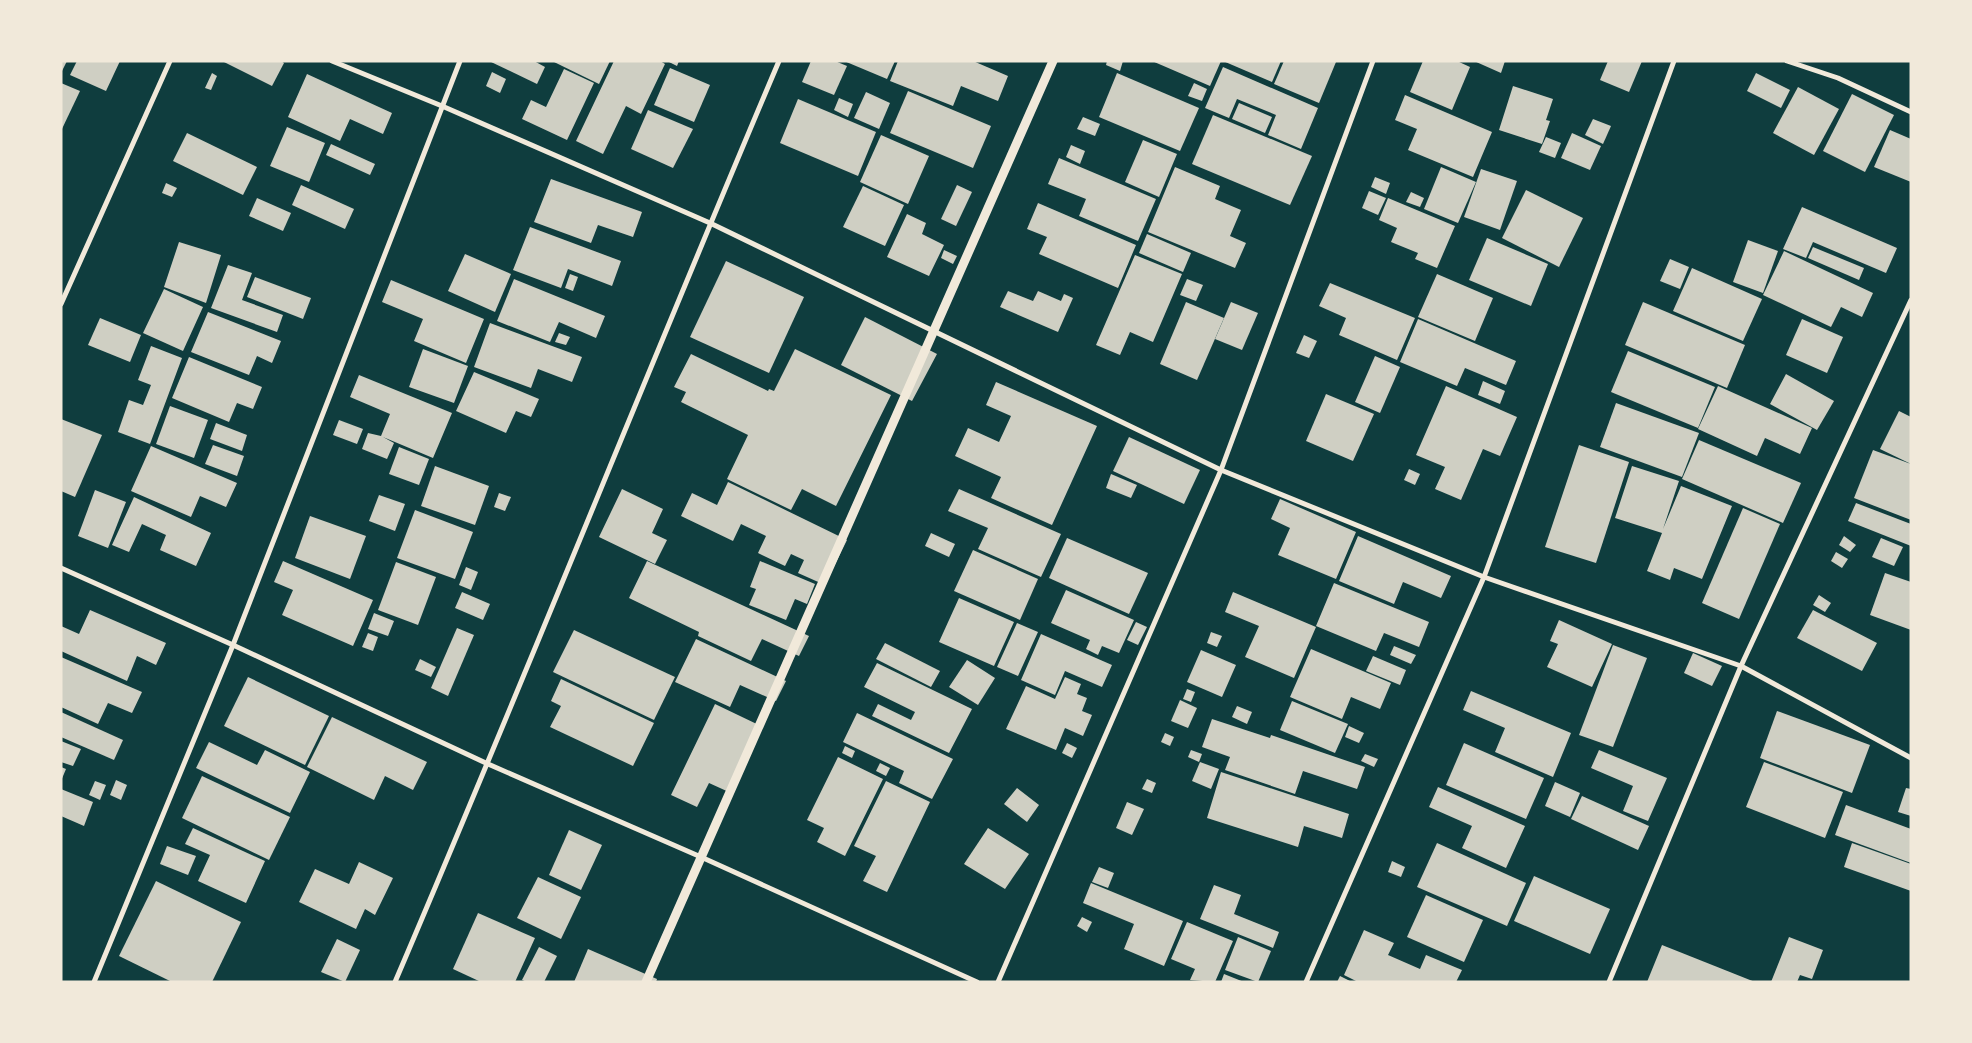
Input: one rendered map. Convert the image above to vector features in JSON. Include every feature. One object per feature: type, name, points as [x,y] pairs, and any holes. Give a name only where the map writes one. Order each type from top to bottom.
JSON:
[{"type":"street","points":[[61,304],[170,61]]},
{"type":"street","points":[[332,61],[442,106],[710,223],[1221,470],[1484,577],[1742,666],[1911,758]]},
{"type":"street","points":[[94,982],[233,645],[460,61]]},
{"type":"street","points":[[395,982],[488,764],[710,223],[779,61]]},
{"type":"street","points":[[646,982],[1053,61]]},
{"type":"street","points":[[998,982],[1221,470],[1373,61]]},
{"type":"street","points":[[1306,982],[1484,577],[1674,61]]},
{"type":"street","points":[[1787,61],[1838,78],[1911,112]]},
{"type":"street","points":[[1609,982],[1742,666],[1911,300]]},
{"type":"street","points":[[61,568],[233,645],[488,764],[701,857],[977,982]]},
{"type":"building","points":[[61,61],[67,61],[61,73]]},
{"type":"building","points":[[77,61],[120,61],[106,91],[70,75]]},
{"type":"building","points":[[222,61],[281,61],[284,63],[272,86]]},
{"type":"building","points":[[489,61],[534,61],[545,67],[537,84]]},
{"type":"building","points":[[552,61],[610,61],[599,84]]},
{"type":"building","points":[[614,61],[660,61],[665,64],[641,114],[626,106],[603,154],[576,141]]},
{"type":"building","points":[[667,61],[679,61],[677,66]]},
{"type":"building","points":[[811,61],[835,61],[847,66],[834,95],[802,82]]},
{"type":"building","points":[[844,61],[895,61],[887,79]]},
{"type":"building","points":[[898,61],[973,61],[1008,76],[998,101],[961,86],[953,106],[890,81]]},
{"type":"building","points":[[1107,61],[1123,61],[1120,71],[1106,65]]},
{"type":"building","points":[[1152,61],[1221,61],[1210,86]]},
{"type":"building","points":[[1223,61],[1281,61],[1272,82]]},
{"type":"building","points":[[1284,61],[1336,62],[1319,103],[1274,84]]},
{"type":"building","points":[[1423,61],[1457,61],[1470,67],[1452,110],[1410,92]]},
{"type":"building","points":[[1474,61],[1505,61],[1501,73]]},
{"type":"building","points":[[1608,61],[1642,61],[1629,92],[1600,80]]},
{"type":"building","points":[[1223,67],[1318,108],[1301,149],[1268,135],[1276,115],[1237,99],[1229,118],[1205,108]]},
{"type":"building","points":[[670,68],[710,85],[694,122],[654,105]]},
{"type":"building","points":[[564,69],[594,83],[567,140],[522,119],[531,100],[546,107]]},
{"type":"building","points":[[492,72],[506,79],[500,93],[486,86]]},
{"type":"building","points":[[212,73],[217,76],[211,90],[205,88]]},
{"type":"building","points":[[1117,73],[1199,108],[1180,151],[1099,117]]},
{"type":"building","points":[[1756,73],[1790,90],[1781,108],[1747,91]]},
{"type":"building","points":[[307,74],[392,113],[383,134],[350,119],[340,141],[288,117]]},
{"type":"building","points":[[61,83],[80,91],[61,131]]},
{"type":"building","points":[[1194,83],[1207,89],[1202,101],[1188,96]]},
{"type":"building","points":[[1513,86],[1553,99],[1546,120],[1550,121],[1542,144],[1499,130]]},
{"type":"building","points":[[1798,87],[1839,109],[1814,155],[1773,133]]},
{"type":"building","points":[[908,91],[991,126],[973,168],[890,133]]},
{"type":"building","points":[[866,92],[890,103],[879,129],[854,118]]},
{"type":"building","points":[[1852,94],[1894,115],[1865,172],[1823,151]]},
{"type":"building","points":[[1405,95],[1492,132],[1473,177],[1408,150],[1417,129],[1395,120]]},
{"type":"building","points":[[839,98],[853,104],[848,117],[834,110]]},
{"type":"building","points":[[798,99],[876,132],[858,176],[780,143]]},
{"type":"building","points":[[1239,103],[1272,117],[1265,133],[1232,119]]},
{"type":"building","points":[[648,110],[693,129],[673,168],[631,149]]},
{"type":"building","points":[[1213,115],[1312,156],[1290,205],[1192,164]]},
{"type":"building","points":[[1083,117],[1100,124],[1095,136],[1077,129]]},
{"type":"building","points":[[1593,119],[1611,126],[1603,144],[1585,135]]},
{"type":"building","points":[[287,127],[325,143],[309,182],[270,166]]},
{"type":"building","points":[[1890,130],[1911,139],[1911,182],[1874,167]]},
{"type":"building","points":[[187,133],[257,167],[243,195],[173,161]]},
{"type":"building","points":[[1572,133],[1601,146],[1590,170],[1561,158]]},
{"type":"building","points":[[881,135],[929,156],[908,204],[860,182]]},
{"type":"building","points":[[1546,137],[1561,143],[1555,158],[1539,152]]},
{"type":"building","points":[[1143,140],[1177,154],[1159,197],[1125,182]]},
{"type":"building","points":[[331,144],[375,164],[370,175],[326,155]]},
{"type":"building","points":[[1071,145],[1085,151],[1080,164],[1066,157]]},
{"type":"building","points":[[1059,158],[1156,199],[1138,241],[1079,216],[1086,199],[1048,184]]},
{"type":"building","points":[[1175,167],[1220,186],[1215,199],[1241,210],[1230,236],[1246,243],[1235,268],[1148,232]]},
{"type":"building","points":[[1441,167],[1476,182],[1458,223],[1424,209]]},
{"type":"building","points":[[1481,169],[1517,181],[1500,230],[1464,217]]},
{"type":"building","points":[[1375,177],[1390,183],[1386,194],[1371,187]]},
{"type":"building","points":[[551,179],[642,212],[633,237],[598,225],[591,243],[534,222]]},
{"type":"building","points":[[166,183],[177,188],[172,197],[162,193]]},
{"type":"building","points":[[301,185],[354,209],[345,229],[292,205]]},
{"type":"building","points":[[957,185],[972,192],[956,226],[941,219]]},
{"type":"building","points":[[863,186],[904,205],[885,246],[843,227]]},
{"type":"building","points":[[1526,190],[1583,218],[1559,267],[1502,238]]},
{"type":"building","points":[[1369,191],[1386,198],[1378,215],[1362,208]]},
{"type":"building","points":[[1411,192],[1424,198],[1420,207],[1406,202]]},
{"type":"building","points":[[257,198],[291,213],[283,231],[249,216]]},
{"type":"building","points":[[1388,198],[1455,226],[1437,268],[1415,259],[1418,253],[1391,242],[1397,228],[1379,220]]},
{"type":"building","points":[[1038,203],[1136,245],[1118,288],[1039,254],[1047,237],[1027,229]]},
{"type":"building","points":[[1802,207],[1897,248],[1886,273],[1813,242],[1806,258],[1783,249]]},
{"type":"building","points":[[907,214],[926,223],[922,234],[944,245],[929,276],[887,257]]},
{"type":"building","points":[[530,227],[621,261],[612,286],[568,269],[561,288],[513,270]]},
{"type":"building","points":[[1147,234],[1191,253],[1183,272],[1139,253]]},
{"type":"building","points":[[1487,238],[1548,264],[1531,306],[1469,280]]},
{"type":"building","points":[[1748,240],[1778,251],[1763,293],[1733,282]]},
{"type":"building","points":[[179,242],[221,255],[206,303],[164,287]]},
{"type":"building","points":[[1813,247],[1864,268],[1859,280],[1808,258]]},
{"type":"building","points":[[944,250],[957,256],[953,264],[941,258]]},
{"type":"building","points":[[1784,251],[1873,293],[1862,317],[1841,307],[1831,327],[1763,295]]},
{"type":"building","points":[[465,254],[511,274],[495,312],[448,291]]},
{"type":"building","points":[[1135,255],[1182,274],[1153,342],[1130,332],[1120,355],[1096,345]]},
{"type":"building","points":[[1670,259],[1689,267],[1680,289],[1660,281]]},
{"type":"building","points":[[726,261],[804,297],[769,373],[690,337]]},
{"type":"building","points":[[228,265],[252,273],[242,300],[283,315],[277,332],[211,308]]},
{"type":"building","points":[[1692,268],[1762,299],[1743,341],[1673,311]]},
{"type":"building","points":[[570,274],[578,277],[573,291],[565,288]]},
{"type":"building","points":[[1437,274],[1493,298],[1475,341],[1418,317]]},
{"type":"building","points":[[255,277],[311,298],[303,319],[247,297]]},
{"type":"building","points":[[514,279],[605,316],[596,338],[559,322],[550,342],[497,321]]},
{"type":"building","points":[[1187,279],[1203,285],[1196,301],[1180,295]]},
{"type":"building","points":[[391,280],[484,319],[466,363],[414,341],[423,319],[382,302]]},
{"type":"building","points":[[1330,283],[1415,318],[1397,360],[1339,335],[1346,318],[1319,306]]},
{"type":"building","points":[[164,289],[203,307],[183,351],[143,333]]},
{"type":"building","points":[[1008,291],[1033,301],[1038,291],[1061,301],[1064,294],[1073,298],[1058,332],[1000,307]]},
{"type":"building","points":[[1186,302],[1224,318],[1197,380],[1160,364]]},
{"type":"building","points":[[1231,302],[1258,313],[1242,350],[1215,339]]},
{"type":"building","points":[[1643,302],[1745,345],[1727,388],[1625,345]]},
{"type":"building","points":[[208,312],[281,341],[272,363],[257,356],[249,375],[191,352]]},
{"type":"building","points":[[865,317],[937,354],[912,401],[841,365]]},
{"type":"building","points":[[100,318],[141,335],[130,362],[88,345]]},
{"type":"building","points":[[1418,319],[1516,361],[1506,385],[1465,368],[1457,386],[1400,362]]},
{"type":"building","points":[[1802,319],[1843,337],[1827,373],[1786,355]]},
{"type":"building","points":[[490,323],[582,357],[572,382],[538,369],[531,388],[474,367]]},
{"type":"building","points":[[559,333],[570,337],[566,345],[555,342]]},
{"type":"building","points":[[1304,335],[1317,341],[1309,358],[1296,353]]},
{"type":"building","points":[[151,346],[182,358],[150,444],[118,432],[129,400],[143,405],[151,385],[138,380]]},
{"type":"building","points":[[423,349],[468,366],[454,403],[409,387]]},
{"type":"building","points":[[795,349],[891,395],[836,506],[802,489],[791,510],[727,479],[748,435],[681,402],[686,392],[674,387],[691,354],[768,391],[769,389],[774,391]]},
{"type":"building","points":[[1628,351],[1715,387],[1698,428],[1611,392]]},
{"type":"building","points":[[1375,356],[1400,367],[1380,413],[1355,402]]},
{"type":"building","points":[[189,357],[262,387],[253,409],[237,403],[229,422],[172,398]]},
{"type":"building","points":[[474,372],[539,399],[531,417],[516,411],[506,433],[456,411]]},
{"type":"building","points":[[1786,374],[1834,401],[1817,430],[1770,404]]},
{"type":"building","points":[[359,375],[452,413],[433,458],[383,437],[394,443],[387,459],[362,449],[368,433],[381,436],[390,414],[350,397]]},
{"type":"building","points":[[1483,381],[1505,391],[1500,404],[1478,395]]},
{"type":"building","points":[[996,382],[1097,426],[1052,525],[991,498],[1001,477],[955,456],[968,428],[999,442],[1011,416],[986,405]]},
{"type":"building","points":[[1446,386],[1517,417],[1500,456],[1483,449],[1461,500],[1435,489],[1445,467],[1416,455]]},
{"type":"building","points":[[1718,386],[1812,428],[1800,454],[1765,438],[1757,456],[1698,429]]},
{"type":"building","points":[[1326,394],[1374,414],[1353,461],[1306,441]]},
{"type":"building","points":[[1616,403],[1699,433],[1682,477],[1600,447]]},
{"type":"building","points":[[170,406],[208,420],[194,458],[156,444]]},
{"type":"building","points":[[1899,411],[1911,417],[1911,464],[1880,449]]},
{"type":"building","points":[[61,419],[102,435],[75,497],[61,491]]},
{"type":"building","points":[[339,420],[363,429],[357,444],[333,435]]},
{"type":"building","points":[[216,423],[247,435],[242,451],[210,439]]},
{"type":"building","points":[[1129,437],[1200,470],[1184,504],[1113,471]]},
{"type":"building","points":[[1699,440],[1801,483],[1783,523],[1682,479]]},
{"type":"building","points":[[213,445],[244,456],[237,476],[205,464]]},
{"type":"building","points":[[1579,445],[1629,462],[1596,563],[1545,547]]},
{"type":"building","points":[[151,446],[237,483],[226,507],[200,496],[191,517],[131,491]]},
{"type":"building","points":[[399,447],[429,459],[419,485],[389,474]]},
{"type":"building","points":[[1873,450],[1911,464],[1911,520],[1854,498]]},
{"type":"building","points":[[435,466],[489,486],[475,525],[421,506]]},
{"type":"building","points":[[1632,466],[1679,481],[1663,529],[1681,486],[1732,506],[1702,579],[1674,568],[1670,580],[1647,571],[1662,533],[1615,518]]},
{"type":"building","points":[[1409,469],[1420,474],[1415,485],[1404,480]]},
{"type":"building","points":[[1111,474],[1137,485],[1131,498],[1106,488]]},
{"type":"building","points":[[728,482],[847,540],[825,585],[798,573],[804,560],[791,554],[785,566],[758,553],[766,536],[741,524],[733,541],[681,516],[692,493],[717,505]]},
{"type":"building","points":[[622,489],[663,509],[652,533],[667,540],[655,564],[599,537]]},
{"type":"building","points":[[959,489],[1061,534],[1041,577],[978,549],[988,528],[948,511]]},
{"type":"building","points":[[95,490],[126,502],[108,548],[78,536]]},
{"type":"building","points":[[499,493],[511,497],[505,511],[494,507]]},
{"type":"building","points":[[379,495],[405,504],[395,531],[369,521]]},
{"type":"building","points":[[134,497],[211,533],[196,566],[160,550],[166,535],[142,524],[129,552],[112,545]]},
{"type":"building","points":[[1280,499],[1356,532],[1336,579],[1278,555],[1290,528],[1271,519]]},
{"type":"building","points":[[1856,503],[1911,524],[1911,546],[1848,521]]},
{"type":"building","points":[[1743,508],[1780,524],[1739,619],[1702,603]]},
{"type":"building","points":[[415,510],[473,532],[455,579],[397,558]]},
{"type":"building","points":[[310,516],[366,536],[350,579],[295,558]]},
{"type":"building","points":[[931,533],[955,544],[949,557],[925,546]]},
{"type":"building","points":[[1358,536],[1451,576],[1441,598],[1403,582],[1394,604],[1339,581]]},
{"type":"building","points":[[1844,536],[1856,545],[1850,552],[1839,545]]},
{"type":"building","points":[[1067,538],[1148,573],[1129,614],[1049,578]]},
{"type":"building","points":[[1881,538],[1903,547],[1894,566],[1872,557]]},
{"type":"building","points":[[973,550],[1038,579],[1020,620],[954,591]]},
{"type":"building","points":[[1836,552],[1848,559],[1842,568],[1831,561]]},
{"type":"building","points":[[283,561],[373,600],[353,646],[282,615],[293,590],[274,582]]},
{"type":"building","points":[[647,561],[809,636],[799,656],[762,639],[751,661],[698,636],[699,632],[629,598]]},
{"type":"building","points":[[760,561],[815,584],[807,604],[795,599],[786,620],[749,605],[756,589],[750,587]]},
{"type":"building","points":[[396,562],[436,577],[418,625],[378,610]]},
{"type":"building","points":[[466,567],[478,572],[471,590],[459,585]]},
{"type":"building","points":[[1885,573],[1911,582],[1911,630],[1870,615]]},
{"type":"building","points":[[1334,583],[1429,622],[1419,647],[1384,633],[1376,651],[1316,626]]},
{"type":"building","points":[[1066,590],[1134,620],[1119,653],[1102,646],[1098,655],[1086,649],[1090,640],[1051,623]]},
{"type":"building","points":[[462,592],[490,604],[483,620],[455,608]]},
{"type":"building","points":[[1233,592],[1316,627],[1294,678],[1245,657],[1259,626],[1225,612]]},
{"type":"building","points":[[1819,595],[1831,603],[1825,612],[1813,605]]},
{"type":"building","points":[[959,598],[1014,622],[994,666],[939,642]]},
{"type":"building","points":[[90,610],[166,643],[156,665],[137,656],[127,681],[61,651],[61,626],[79,634]]},
{"type":"building","points":[[1813,610],[1877,643],[1862,671],[1797,638]]},
{"type":"building","points":[[374,613],[394,621],[388,636],[368,629]]},
{"type":"building","points":[[1559,620],[1612,644],[1592,687],[1547,667],[1558,644],[1550,641]]},
{"type":"building","points":[[1136,622],[1147,627],[1138,645],[1127,640]]},
{"type":"building","points":[[1017,623],[1038,632],[1018,676],[997,667]]},
{"type":"building","points":[[457,628],[474,635],[448,696],[431,688]]},
{"type":"building","points":[[574,630],[675,677],[654,720],[553,672]]},
{"type":"building","points":[[1211,632],[1222,636],[1217,647],[1207,643]]},
{"type":"building","points":[[368,633],[378,637],[373,651],[362,647]]},
{"type":"building","points":[[1041,634],[1112,665],[1102,687],[1065,671],[1055,695],[1021,680]]},
{"type":"building","points":[[696,639],[786,681],[776,701],[740,685],[730,707],[675,682]]},
{"type":"building","points":[[885,643],[940,671],[931,687],[876,659]]},
{"type":"building","points":[[1613,645],[1647,658],[1613,747],[1579,735]]},
{"type":"building","points":[[1394,646],[1416,655],[1411,664],[1390,655]]},
{"type":"building","points":[[1311,649],[1391,683],[1380,709],[1351,697],[1342,719],[1290,697]]},
{"type":"building","points":[[1201,650],[1236,665],[1222,697],[1187,682]]},
{"type":"building","points":[[1693,653],[1722,666],[1712,686],[1684,673]]},
{"type":"building","points":[[1373,656],[1406,670],[1400,685],[1366,671]]},
{"type":"building","points":[[61,657],[142,692],[132,713],[108,703],[98,724],[61,707]]},
{"type":"building","points":[[420,659],[436,667],[431,677],[415,670]]},
{"type":"building","points":[[967,660],[995,678],[978,705],[949,687]]},
{"type":"building","points":[[877,663],[972,709],[949,753],[872,716],[878,704],[911,720],[915,712],[864,687]]},
{"type":"building","points":[[248,677],[329,716],[305,765],[224,726]]},
{"type":"building","points":[[1065,677],[1081,684],[1077,694],[1087,698],[1082,711],[1092,715],[1083,736],[1065,728],[1056,750],[1006,729],[1026,686],[1055,699]]},
{"type":"building","points":[[561,679],[654,723],[633,766],[550,727],[561,706],[551,701]]},
{"type":"building","points":[[1187,689],[1195,692],[1191,702],[1183,699]]},
{"type":"building","points":[[1471,691],[1571,733],[1553,777],[1495,752],[1505,728],[1463,710]]},
{"type":"building","points":[[1180,700],[1197,708],[1188,728],[1171,721]]},
{"type":"building","points":[[1292,701],[1348,724],[1335,753],[1280,730]]},
{"type":"building","points":[[715,704],[763,727],[731,793],[709,783],[697,807],[671,795]]},
{"type":"building","points":[[1237,706],[1252,712],[1247,724],[1232,717]]},
{"type":"building","points":[[1777,711],[1870,745],[1852,793],[1760,758]]},
{"type":"building","points":[[61,712],[123,740],[114,760],[61,737]]},
{"type":"building","points":[[857,713],[953,759],[932,799],[899,783],[904,771],[843,742]]},
{"type":"building","points":[[332,717],[427,762],[413,790],[385,776],[374,800],[307,767]]},
{"type":"building","points":[[1212,719],[1270,738],[1271,735],[1365,767],[1357,789],[1303,771],[1295,794],[1225,770],[1230,757],[1202,747]]},
{"type":"building","points":[[1349,726],[1364,733],[1359,743],[1345,737]]},
{"type":"building","points":[[1165,733],[1174,737],[1170,746],[1161,742]]},
{"type":"building","points":[[61,741],[81,749],[73,766],[61,762]]},
{"type":"building","points":[[209,742],[257,765],[265,750],[310,772],[290,813],[196,768]]},
{"type":"building","points":[[1067,743],[1077,748],[1072,758],[1062,753]]},
{"type":"building","points":[[1464,743],[1544,778],[1526,819],[1446,785]]},
{"type":"building","points":[[845,746],[855,751],[852,758],[842,753]]},
{"type":"building","points":[[1191,750],[1202,754],[1199,762],[1188,757]]},
{"type":"building","points":[[1599,750],[1667,778],[1648,821],[1623,811],[1633,786],[1591,768]]},
{"type":"building","points":[[1365,754],[1378,759],[1374,767],[1361,761]]},
{"type":"building","points":[[838,757],[883,779],[845,856],[817,842],[824,828],[807,820]]},
{"type":"building","points":[[1200,762],[1219,769],[1211,789],[1192,781]]},
{"type":"building","points":[[1764,762],[1843,792],[1825,838],[1746,807]]},
{"type":"building","points":[[880,763],[890,768],[886,776],[876,771]]},
{"type":"building","points":[[61,767],[66,769],[61,781]]},
{"type":"building","points":[[1221,772],[1349,814],[1342,838],[1304,826],[1298,847],[1207,818]]},
{"type":"building","points":[[202,776],[290,817],[269,860],[182,818]]},
{"type":"building","points":[[1147,779],[1156,783],[1152,793],[1142,789]]},
{"type":"building","points":[[116,780],[127,785],[121,800],[110,795]]},
{"type":"building","points":[[95,781],[106,785],[100,800],[89,795]]},
{"type":"building","points":[[886,781],[930,802],[887,892],[863,881],[876,856],[854,846]]},
{"type":"building","points":[[1555,782],[1580,793],[1570,817],[1545,806]]},
{"type":"building","points":[[1438,787],[1525,826],[1506,868],[1462,848],[1472,826],[1429,807]]},
{"type":"building","points":[[1017,788],[1039,805],[1027,822],[1004,804]]},
{"type":"building","points":[[1906,788],[1911,789],[1911,816],[1898,812]]},
{"type":"building","points":[[61,789],[93,802],[84,826],[61,816]]},
{"type":"building","points":[[1582,796],[1649,826],[1638,850],[1571,819]]},
{"type":"building","points":[[1127,802],[1144,809],[1132,835],[1116,828]]},
{"type":"building","points":[[1846,805],[1911,829],[1911,863],[1835,835]]},
{"type":"building","points":[[193,828],[265,861],[246,903],[198,881],[210,855],[185,844]]},
{"type":"building","points":[[988,828],[1029,854],[1005,889],[964,864]]},
{"type":"building","points":[[569,830],[602,845],[581,890],[549,875]]},
{"type":"building","points":[[1437,843],[1526,883],[1507,926],[1417,887]]},
{"type":"building","points":[[1852,843],[1911,864],[1911,891],[1844,867]]},
{"type":"building","points":[[167,846],[196,856],[188,875],[160,864]]},
{"type":"building","points":[[1392,861],[1405,867],[1401,877],[1388,872]]},
{"type":"building","points":[[359,862],[393,878],[375,915],[365,909],[356,929],[299,902],[315,869],[349,884]]},
{"type":"building","points":[[1099,867],[1114,873],[1108,888],[1092,882]]},
{"type":"building","points":[[1534,876],[1610,909],[1590,954],[1514,921]]},
{"type":"building","points":[[538,877],[581,897],[561,939],[517,918]]},
{"type":"building","points":[[156,881],[241,922],[212,982],[172,982],[119,956]]},
{"type":"building","points":[[1091,883],[1183,921],[1164,966],[1124,949],[1134,924],[1083,903]]},
{"type":"building","points":[[1214,885],[1241,895],[1234,914],[1279,932],[1273,948],[1200,919]]},
{"type":"building","points":[[1426,895],[1483,920],[1464,962],[1407,937]]},
{"type":"building","points":[[478,913],[535,938],[515,982],[481,982],[453,969]]},
{"type":"building","points":[[1082,917],[1092,922],[1087,932],[1077,926]]},
{"type":"building","points":[[1187,922],[1233,941],[1215,982],[1190,980],[1195,969],[1171,959]]},
{"type":"building","points":[[1364,930],[1394,943],[1388,955],[1420,969],[1426,955],[1462,970],[1456,982],[1358,982],[1344,975]]},
{"type":"building","points":[[1238,937],[1271,951],[1258,982],[1225,970]]},
{"type":"building","points":[[1789,937],[1823,950],[1812,979],[1800,975],[1797,982],[1771,982]]},
{"type":"building","points":[[337,939],[360,950],[345,982],[321,972]]},
{"type":"building","points":[[1662,945],[1755,982],[1647,982]]},
{"type":"building","points":[[539,947],[557,956],[544,982],[527,982],[522,980]]},
{"type":"building","points":[[588,949],[657,979],[656,982],[574,982]]},
{"type":"building","points":[[1224,974],[1244,982],[1221,982]]},
{"type":"building","points":[[1340,976],[1352,982],[1337,982]]}]
